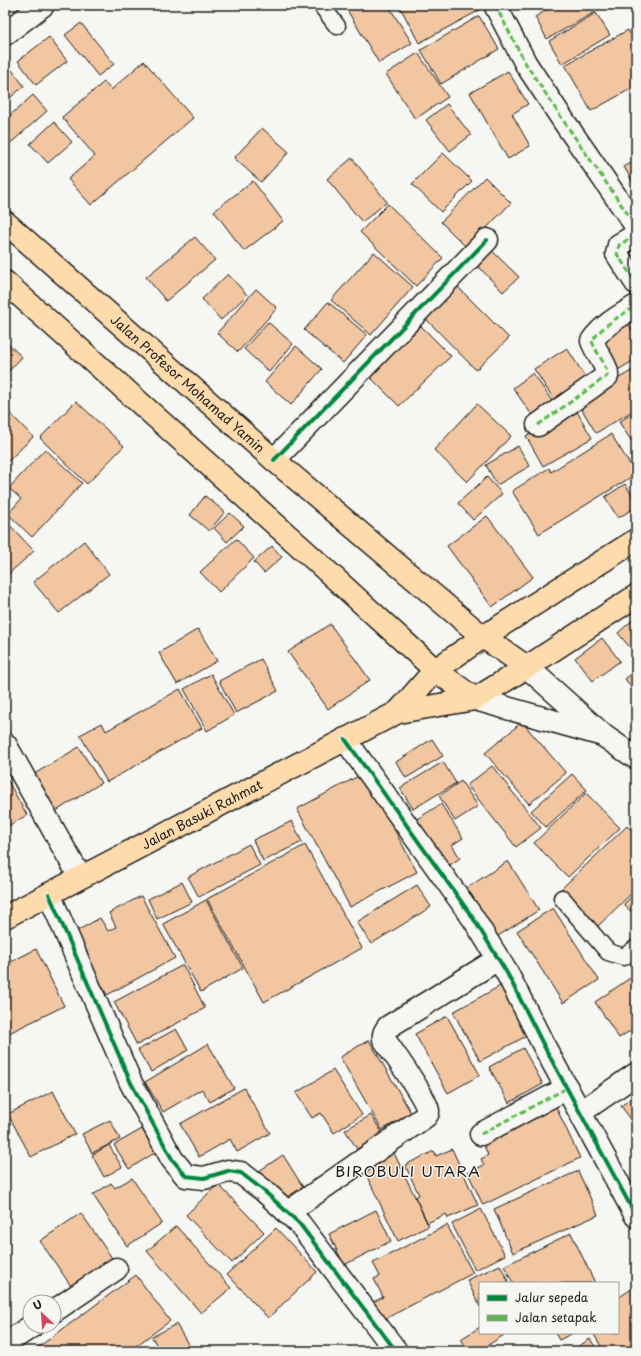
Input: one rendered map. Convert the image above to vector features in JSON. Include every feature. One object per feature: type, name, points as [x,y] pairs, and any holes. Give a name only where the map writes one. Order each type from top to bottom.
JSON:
[{"type":"main road","name":"Jalan Profesor Mohamad Yamin","points":[[5,222],[274,460],[483,637],[527,667]]},
{"type":"main road","points":[[5,282],[305,551],[435,670],[475,699]]},
{"type":"main road","points":[[398,712],[435,670],[483,637],[636,540]]},
{"type":"main road","points":[[398,712],[475,699],[636,596]]},
{"type":"main road","name":"Jalan Basuki Rahmat","points":[[5,917],[398,712]]},
{"type":"street","points":[[8,24],[43,5]]},
{"type":"street","points":[[495,5],[526,64],[636,226]]},
{"type":"street","points":[[636,235],[619,245],[617,254],[636,283]]},
{"type":"street","points":[[274,460],[487,240]]},
{"type":"street","points":[[538,425],[607,376],[608,373],[606,368],[594,348],[592,341],[597,333],[622,313],[636,306]]},
{"type":"street","points":[[527,667],[604,736],[636,758]]},
{"type":"street","points":[[475,699],[604,736]]},
{"type":"street","points":[[345,739],[473,918],[498,959],[636,1216]]},
{"type":"street","points":[[5,744],[80,878]]},
{"type":"street","points":[[49,894],[132,1083],[172,1159],[186,1176],[204,1178],[228,1171],[241,1173],[263,1190],[299,1223],[396,1351]]},
{"type":"street","points":[[288,1213],[426,1116],[427,1110],[422,1097],[384,1039],[385,1030],[392,1024],[498,959]]},
{"type":"street","points":[[581,1112],[636,1074]]},
{"type":"street","points":[[481,1134],[567,1088]]},
{"type":"street","points":[[62,1306],[116,1269]]},
{"type":"street","points":[[5,1344],[22,1333]]},
{"type":"lane","points":[[321,5],[337,26]]},
{"type":"lane","points":[[562,898],[608,952],[624,957],[636,948]]},
{"type":"building","points":[[344,5],[388,5],[412,43],[379,63]]},
{"type":"building","points":[[399,5],[477,5],[480,10],[419,43]]},
{"type":"building","points":[[531,5],[542,5],[533,10]]},
{"type":"building","points":[[555,5],[593,5],[597,11],[547,39],[535,17]]},
{"type":"building","points":[[596,13],[610,35],[562,64],[549,41]]},
{"type":"building","points":[[479,16],[499,49],[441,84],[421,50]]},
{"type":"building","points":[[81,23],[114,64],[98,76],[65,35]]},
{"type":"building","points":[[628,30],[636,44],[636,86],[591,111],[565,65]]},
{"type":"building","points":[[49,37],[67,61],[36,85],[18,61]]},
{"type":"building","points":[[418,53],[448,97],[415,119],[386,74]]},
{"type":"building","points":[[144,61],[193,118],[91,205],[68,179],[95,156],[62,117],[104,82],[111,90]]},
{"type":"building","points":[[12,70],[24,86],[5,102],[5,76]]},
{"type":"building","points":[[508,71],[528,104],[512,114],[530,146],[508,159],[470,93]]},
{"type":"building","points":[[33,95],[47,111],[5,148],[5,118],[6,119]]},
{"type":"building","points":[[447,104],[471,135],[450,151],[426,120]]},
{"type":"building","points":[[54,122],[72,142],[48,163],[30,144]]},
{"type":"building","points":[[262,128],[289,152],[261,182],[234,158]]},
{"type":"building","points":[[443,153],[472,181],[441,212],[412,184]]},
{"type":"building","points":[[352,158],[387,202],[362,222],[327,179]]},
{"type":"building","points":[[636,160],[636,187],[624,167]]},
{"type":"building","points":[[485,177],[511,203],[467,248],[441,222]]},
{"type":"building","points":[[253,181],[283,221],[244,251],[214,211]]},
{"type":"building","points":[[388,204],[443,258],[416,286],[360,232]]},
{"type":"building","points":[[195,237],[215,260],[166,301],[146,277]]},
{"type":"building","points":[[487,246],[519,277],[503,292],[473,261]]},
{"type":"building","points":[[374,252],[413,287],[371,335],[331,300]]},
{"type":"building","points":[[228,274],[247,295],[221,320],[202,299]]},
{"type":"building","points":[[457,286],[509,338],[476,370],[425,318]]},
{"type":"building","points":[[256,289],[277,308],[238,352],[217,333]]},
{"type":"building","points":[[328,302],[367,335],[343,363],[304,330]]},
{"type":"building","points":[[636,315],[636,329],[630,319]]},
{"type":"building","points":[[268,322],[293,344],[269,372],[244,349]]},
{"type":"building","points":[[628,323],[636,337],[636,359],[618,370],[600,339]]},
{"type":"building","points":[[421,326],[451,356],[399,406],[369,376]]},
{"type":"building","points":[[5,341],[22,357],[5,375]]},
{"type":"building","points":[[296,346],[322,369],[291,405],[265,382]]},
{"type":"building","points":[[567,348],[587,380],[555,401],[534,369]]},
{"type":"building","points":[[636,368],[636,409],[596,433],[578,403]]},
{"type":"building","points":[[533,373],[554,404],[534,418],[513,388]]},
{"type":"building","points":[[76,401],[124,446],[87,484],[40,438]]},
{"type":"building","points":[[477,404],[511,436],[467,482],[434,450]]},
{"type":"building","points":[[5,408],[33,437],[5,464]]},
{"type":"building","points":[[575,408],[592,438],[543,466],[526,436]]},
{"type":"building","points":[[636,411],[636,448],[619,422]]},
{"type":"building","points":[[611,434],[636,474],[539,534],[512,491],[549,468],[551,472]]},
{"type":"building","points":[[518,446],[530,466],[497,485],[486,465]]},
{"type":"building","points":[[45,449],[82,483],[32,537],[8,514],[21,499],[9,488]]},
{"type":"building","points":[[487,477],[502,494],[473,520],[458,503]]},
{"type":"building","points":[[625,484],[636,501],[636,507],[618,518],[605,497]]},
{"type":"building","points":[[205,496],[225,512],[209,531],[190,515]]},
{"type":"building","points":[[230,513],[244,526],[227,542],[214,528]]},
{"type":"building","points":[[487,516],[533,577],[492,607],[447,546]]},
{"type":"building","points":[[5,520],[34,551],[5,577]]},
{"type":"building","points":[[236,539],[254,558],[219,592],[200,572]]},
{"type":"building","points":[[84,541],[109,574],[59,613],[33,582]]},
{"type":"building","points":[[272,546],[282,557],[264,573],[254,562]]},
{"type":"building","points":[[636,617],[636,655],[618,633]]},
{"type":"building","points":[[330,624],[370,680],[328,709],[288,652]]},
{"type":"building","points":[[198,629],[217,661],[177,684],[159,653]]},
{"type":"building","points":[[602,638],[620,661],[593,681],[575,658]]},
{"type":"building","points":[[261,659],[278,691],[236,713],[219,681]]},
{"type":"building","points":[[636,670],[636,693],[625,679]]},
{"type":"building","points":[[211,674],[234,715],[207,731],[184,689]]},
{"type":"building","points":[[180,689],[202,728],[107,782],[80,735],[102,723],[106,731]]},
{"type":"building","points":[[522,722],[566,773],[529,804],[485,753]]},
{"type":"building","points":[[432,739],[443,756],[406,778],[396,762]]},
{"type":"building","points":[[79,747],[101,783],[53,813],[31,776]]},
{"type":"building","points":[[443,762],[456,783],[413,809],[400,788]]},
{"type":"building","points":[[492,766],[541,828],[516,847],[467,785]]},
{"type":"building","points":[[364,773],[417,872],[350,907],[297,809]]},
{"type":"building","points":[[572,774],[587,790],[546,827],[531,811]]},
{"type":"building","points":[[5,776],[27,815],[5,828]]},
{"type":"building","points":[[461,781],[478,806],[455,821],[439,796]]},
{"type":"building","points":[[586,793],[620,828],[568,877],[534,843]]},
{"type":"building","points":[[441,804],[463,838],[452,845],[460,858],[447,867],[417,819]]},
{"type":"building","points":[[292,821],[302,842],[263,861],[253,840]]},
{"type":"building","points":[[627,826],[636,835],[636,889],[597,927],[561,889]]},
{"type":"building","points":[[249,844],[260,865],[199,897],[188,877]]},
{"type":"building","points":[[305,845],[362,948],[264,1002],[207,899]]},
{"type":"building","points":[[508,861],[539,910],[498,936],[467,888]]},
{"type":"building","points":[[182,882],[192,902],[157,919],[148,899]]},
{"type":"building","points":[[417,885],[431,907],[371,944],[357,922]]},
{"type":"building","points":[[636,892],[636,917],[624,904]]},
{"type":"building","points":[[141,896],[175,958],[107,995],[73,933],[100,918],[108,931],[116,927],[109,913]]},
{"type":"building","points":[[206,900],[243,968],[201,992],[163,924]]},
{"type":"building","points":[[553,908],[599,980],[563,1003],[517,931]]},
{"type":"building","points":[[36,949],[64,1006],[5,1035],[5,965]]},
{"type":"building","points":[[183,965],[205,1008],[137,1045],[114,1002]]},
{"type":"building","points":[[636,974],[636,1027],[619,1038],[595,1002]]},
{"type":"building","points":[[502,985],[530,1034],[480,1061],[453,1012]]},
{"type":"building","points":[[447,1016],[480,1075],[448,1093],[415,1034]]},
{"type":"building","points":[[176,1029],[188,1050],[151,1072],[138,1050]]},
{"type":"building","points":[[369,1040],[411,1113],[382,1130],[340,1057]]},
{"type":"building","points":[[208,1044],[234,1088],[210,1102],[202,1089],[163,1112],[145,1082]]},
{"type":"building","points":[[523,1048],[543,1084],[509,1103],[489,1067]]},
{"type":"building","points":[[333,1070],[362,1115],[334,1133],[321,1113],[312,1118],[296,1093]]},
{"type":"building","points":[[636,1085],[636,1126],[621,1106],[633,1097],[629,1090]]},
{"type":"building","points":[[244,1088],[270,1133],[237,1152],[230,1139],[199,1157],[180,1124]]},
{"type":"building","points":[[53,1091],[75,1134],[31,1157],[8,1114]]},
{"type":"building","points":[[555,1105],[580,1158],[483,1205],[468,1173],[484,1165],[481,1159],[488,1155],[482,1141]]},
{"type":"building","points":[[371,1115],[383,1134],[357,1149],[345,1130]]},
{"type":"building","points":[[110,1120],[120,1139],[92,1153],[82,1134]]},
{"type":"building","points":[[142,1129],[156,1152],[129,1169],[114,1145]]},
{"type":"building","points":[[109,1145],[122,1167],[104,1177],[92,1155]]},
{"type":"building","points":[[452,1149],[478,1205],[448,1218],[446,1214],[427,1223],[415,1197],[419,1195],[405,1165],[434,1151],[436,1156]]},
{"type":"building","points":[[394,1153],[429,1226],[398,1241],[363,1168]]},
{"type":"building","points":[[283,1155],[303,1187],[279,1202],[259,1171]]},
{"type":"building","points":[[578,1171],[598,1215],[513,1253],[494,1209]]},
{"type":"building","points":[[132,1178],[162,1223],[127,1246],[93,1195],[111,1183],[115,1188]]},
{"type":"building","points":[[218,1184],[264,1232],[232,1263],[186,1215]]},
{"type":"building","points":[[481,1209],[505,1255],[475,1270],[452,1224]]},
{"type":"building","points":[[376,1210],[391,1241],[344,1265],[329,1234]]},
{"type":"building","points":[[81,1213],[114,1261],[73,1289],[40,1241]]},
{"type":"building","points":[[447,1225],[473,1273],[381,1321],[371,1303],[383,1297],[374,1279],[380,1276],[373,1263]]},
{"type":"building","points":[[176,1226],[231,1288],[201,1313],[147,1251]]},
{"type":"building","points":[[276,1228],[317,1272],[268,1318],[227,1274]]},
{"type":"building","points":[[571,1233],[595,1282],[512,1282],[504,1266]]},
{"type":"building","points":[[500,1265],[508,1282],[479,1282],[479,1305],[467,1280]]},
{"type":"building","points":[[136,1275],[170,1321],[129,1351],[33,1351],[56,1334],[62,1334],[62,1330]]},
{"type":"building","points":[[636,1286],[636,1349],[633,1351],[604,1351],[594,1334],[619,1334],[619,1297]]},
{"type":"building","points":[[176,1324],[191,1349],[186,1351],[160,1351],[152,1337]]},
{"type":"building","points":[[479,1328],[479,1334],[505,1334],[479,1351],[469,1351],[461,1339]]},
{"type":"building","points":[[556,1334],[571,1334],[559,1340]]},
{"type":"building","points":[[590,1339],[598,1351],[571,1351]]},
{"type":"marked path","points":[[495,5],[526,64],[636,226]]},
{"type":"marked path","points":[[636,235],[619,245],[617,254],[636,283]]},
{"type":"marked path","points":[[538,425],[607,376],[604,364],[592,341],[601,330],[636,306]]},
{"type":"marked path","points":[[481,1134],[567,1088]]},
{"type":"cycle path","points":[[274,460],[487,240]]},
{"type":"cycle path","points":[[345,739],[473,918],[507,973],[544,1046],[636,1216]]},
{"type":"cycle path","points":[[49,894],[131,1083],[172,1159],[186,1176],[204,1178],[228,1171],[241,1173],[263,1190],[299,1223],[396,1351]]},
{"type":"district","name":"BIROBULI UTARA","points":[[408,1172]]}]
